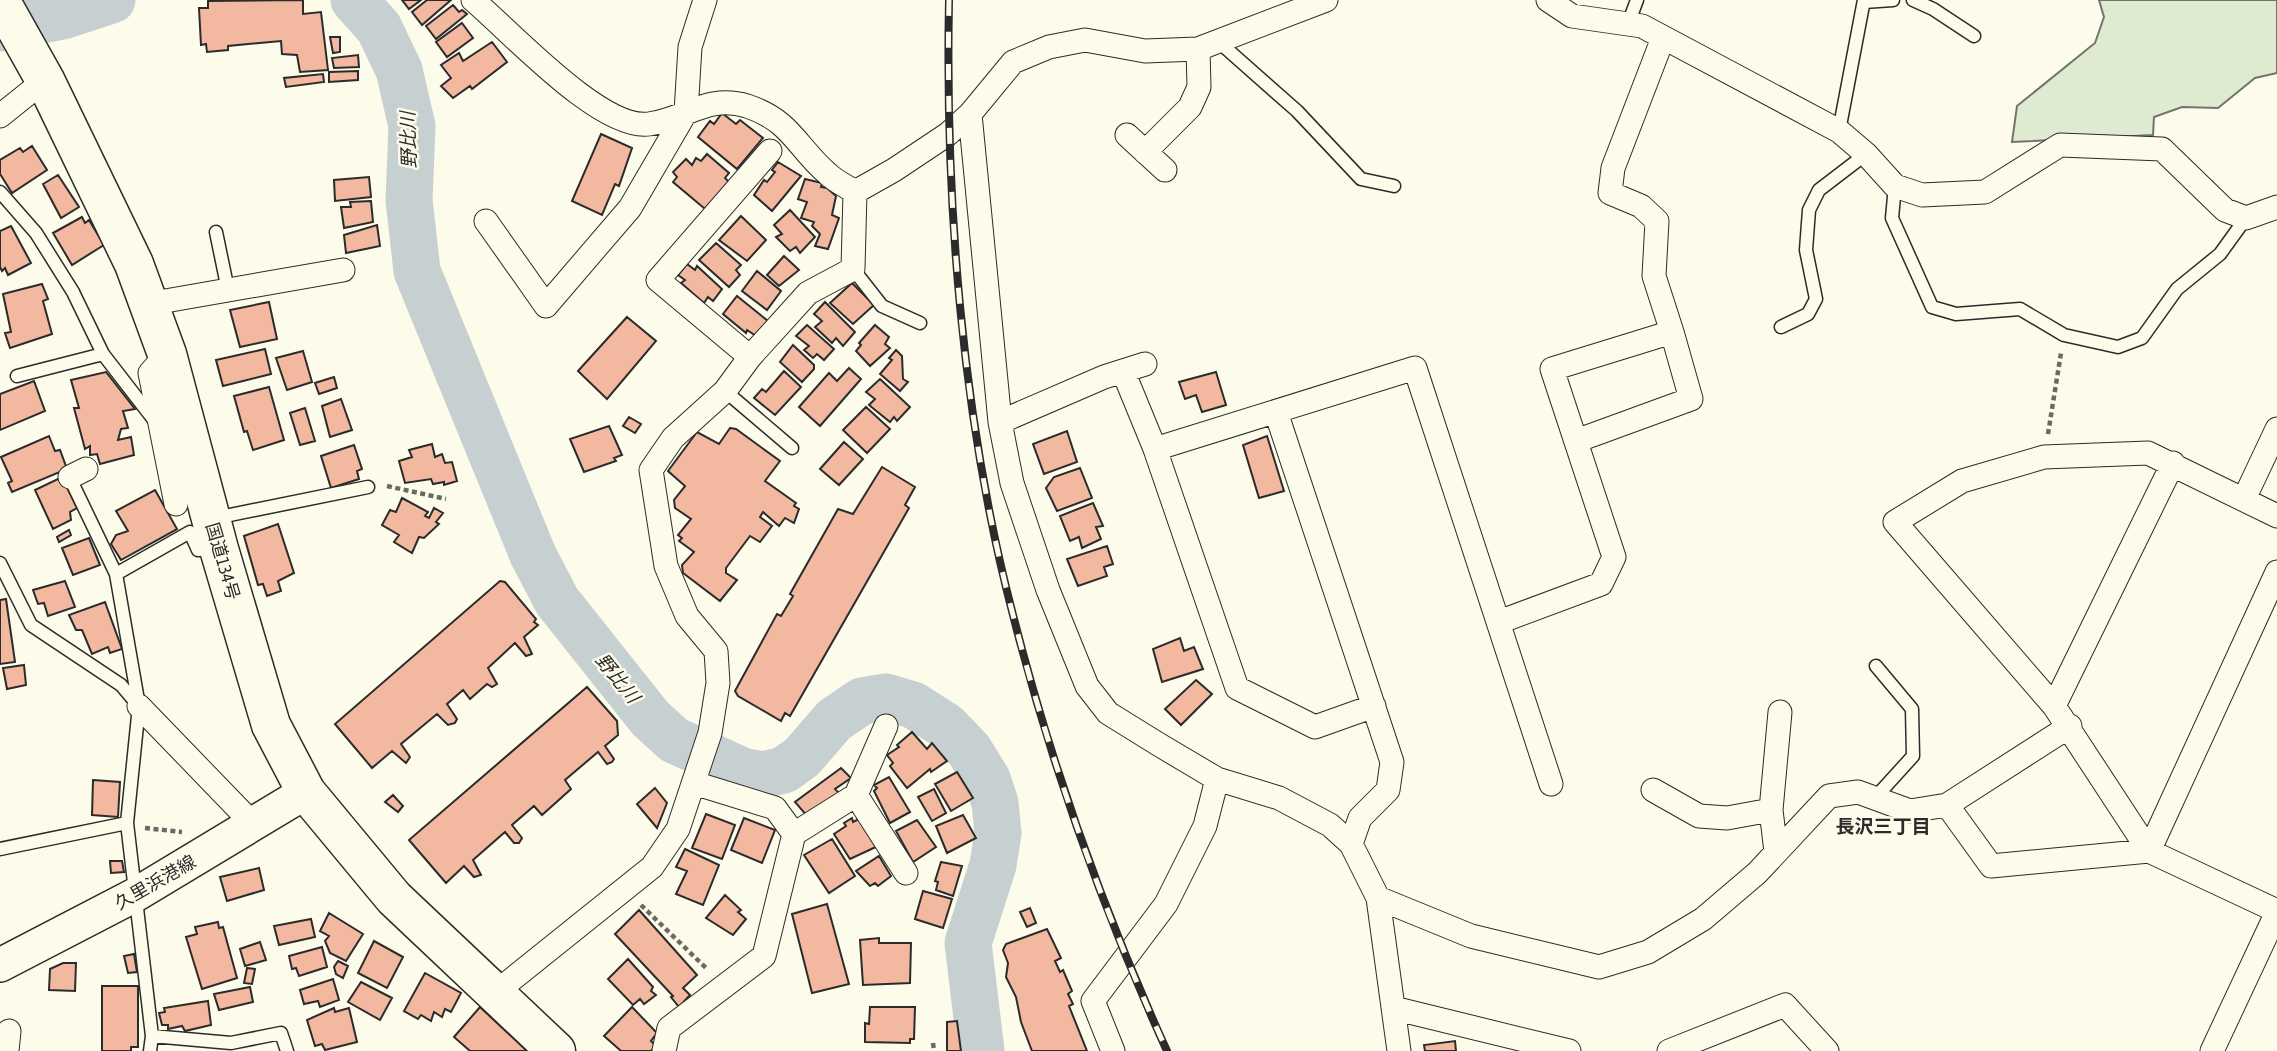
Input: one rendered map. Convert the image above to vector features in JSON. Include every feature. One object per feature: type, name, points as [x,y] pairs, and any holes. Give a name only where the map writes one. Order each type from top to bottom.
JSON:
[{"type":"highway","name":"国道134号","points":[[0,0],[40,72],[134,264],[167,354],[215,534],[271,725],[306,792],[394,898],[556,1051]]},
{"type":"main road","name":"久里浜港線","points":[[0,965],[135,895],[306,792]]},
{"type":"street","points":[[473,0],[539,60],[592,103],[616,118],[648,125],[718,101],[748,107],[789,129],[827,174],[855,192]]},
{"type":"street","points":[[486,221],[546,306],[630,208],[686,112],[690,47],[705,0]]},
{"type":"street","points":[[855,192],[948,134],[970,114],[1013,62],[1049,47],[1085,40],[1145,51],[1209,46],[1326,0]]},
{"type":"street","points":[[1548,0],[1572,16],[1642,26],[1839,131],[1866,154],[1895,186],[1922,195],[1985,192],[2060,145],[2162,149],[2225,210],[2246,218],[2277,207]]},
{"type":"street","points":[[1576,440],[1691,399],[1654,276],[1657,221],[1641,206],[1610,193],[1613,167],[1664,38]]},
{"type":"street","points":[[1145,152],[1189,107],[1199,87],[1209,46]]},
{"type":"street","points":[[0,116],[40,72]]},
{"type":"street","points":[[970,114],[1000,422],[1012,483],[1048,590],[1087,686],[1108,713],[1217,779],[1279,798],[1330,825],[1351,844],[1378,898],[1399,1051]]},
{"type":"street","points":[[1127,135],[1165,170]]},
{"type":"street","points":[[750,357],[658,280],[770,151]]},
{"type":"street","points":[[495,993],[652,867],[678,829],[710,733],[718,683],[716,651],[687,616],[666,566],[651,470],[673,439],[725,391],[750,357],[808,293],[853,269],[855,192]]},
{"type":"street","points":[[148,304],[343,270]]},
{"type":"street","points":[[1499,622],[1601,584],[1614,557],[1552,369],[1672,332]]},
{"type":"street","points":[[167,354],[150,373],[176,504]]},
{"type":"street","points":[[1000,422],[1134,368],[1155,449],[1237,688],[1315,727],[1374,706]]},
{"type":"street","points":[[1155,449],[1415,368],[1551,785]]},
{"type":"street","points":[[1276,412],[1392,762],[1388,790],[1360,818],[1351,844]]},
{"type":"street","points":[[2244,499],[2277,429]]},
{"type":"street","points":[[2149,851],[2070,726],[1895,522],[1962,481],[2044,457],[2148,453],[2277,516]]},
{"type":"street","points":[[2054,706],[2173,463]]},
{"type":"street","points":[[2149,851],[2277,572]]},
{"type":"street","points":[[139,706],[254,825]]},
{"type":"street","points":[[1776,852],[1771,810],[1780,712]]},
{"type":"street","points":[[664,1051],[668,1028],[764,956],[794,834],[856,795],[886,726]]},
{"type":"street","points":[[1378,898],[1471,936],[1599,967],[1647,952],[1703,919],[1776,852],[1829,796],[1858,792],[1910,811],[1947,805],[2070,726]]},
{"type":"street","points":[[696,775],[775,808],[794,834]]},
{"type":"street","points":[[1113,1051],[1094,1001],[1166,904],[1205,826],[1217,779]]},
{"type":"street","points":[[1653,790],[1699,816],[1727,818],[1771,810]]},
{"type":"street","points":[[856,795],[906,873]]},
{"type":"street","points":[[1947,805],[1991,866],[2149,851],[2277,912],[2212,1051]]},
{"type":"street","points":[[1669,1051],[1785,1005],[1827,1051]]},
{"type":"street","points":[[1393,1008],[1556,1050]]},
{"type":"lane","points":[[1628,24],[1637,0]]},
{"type":"lane","points":[[1839,131],[1864,1],[1893,0]]},
{"type":"lane","points":[[1913,0],[1933,9],[1974,36]]},
{"type":"lane","points":[[1209,46],[1297,111],[1362,179],[1394,186]]},
{"type":"lane","points":[[1781,327],[1808,314],[1816,299],[1805,250],[1809,210],[1819,190],[1866,154]]},
{"type":"lane","points":[[1895,186],[1892,218],[1933,307],[1956,314],[2020,309],[2064,335],[2118,347],[2142,338],[2177,289],[2220,254],[2246,218]]},
{"type":"lane","points":[[0,192],[36,233],[73,292],[103,354],[161,428]]},
{"type":"lane","points":[[216,232],[228,290]]},
{"type":"lane","points":[[853,269],[882,306],[920,323]]},
{"type":"lane","points":[[17,376],[103,354]]},
{"type":"lane","points":[[725,391],[792,448]]},
{"type":"lane","points":[[75,473],[116,574],[139,706],[127,823],[152,1036],[150,1051]]},
{"type":"lane","points":[[116,574],[190,532],[198,550],[215,534],[368,488]]},
{"type":"lane","points":[[0,563],[31,625],[121,685],[139,706]]},
{"type":"lane","points":[[1874,799],[1913,756],[1912,709],[1877,666]]},
{"type":"lane","points":[[0,849],[127,823]]},
{"type":"lane","points":[[152,1036],[232,1043],[281,1033],[287,1051]]},
{"type":"path","points":[[2044,457],[2064,335]]},
{"type":"path","points":[[368,488],[384,485],[446,499]]},
{"type":"path","points":[[626,890],[725,987]]},
{"type":"path","points":[[933,1043],[934,1051]]},
{"type":"green space","points":[[2099,0],[2277,0],[2277,73],[2255,78],[2218,108],[2182,107],[2154,117],[2153,135],[2012,142],[2017,106],[2095,43],[2104,17]]},
{"type":"building","points":[[303,0],[303,14],[321,12],[328,70],[300,72],[297,55],[282,54],[281,41],[228,46],[228,50],[207,52],[206,44],[201,45],[199,8],[208,8],[208,1]]},
{"type":"building","points":[[402,0],[421,0],[409,9]]},
{"type":"building","points":[[427,0],[451,0],[422,25],[412,12]]},
{"type":"building","points":[[453,5],[459,12],[462,10],[467,14],[436,39],[426,26]]},
{"type":"building","points":[[462,23],[473,38],[447,57],[436,42]]},
{"type":"building","points":[[330,37],[340,37],[340,52],[333,53]]},
{"type":"building","points":[[492,42],[507,62],[472,89],[470,86],[453,98],[441,86],[451,78],[441,65],[459,53],[463,61]]},
{"type":"building","points":[[358,55],[359,67],[334,68],[332,58]]},
{"type":"building","points":[[358,71],[358,80],[329,82],[329,72]]},
{"type":"building","points":[[323,74],[324,82],[286,87],[284,78]]},
{"type":"building","points":[[722,113],[736,124],[740,120],[763,138],[737,169],[698,137],[710,121],[714,124]]},
{"type":"building","points":[[601,134],[632,148],[619,186],[615,184],[602,215],[572,201]]},
{"type":"building","points":[[32,146],[47,170],[12,193],[0,174],[0,160],[20,148],[23,152]]},
{"type":"building","points":[[707,154],[729,173],[725,178],[730,183],[705,209],[673,182],[677,177],[673,172],[686,159],[692,165],[696,158],[701,161]]},
{"type":"building","points":[[778,162],[801,176],[772,211],[754,195],[764,180],[767,182],[775,172],[772,170]]},
{"type":"building","points":[[58,175],[79,207],[61,218],[43,184]]},
{"type":"building","points":[[369,177],[371,197],[335,201],[334,180]]},
{"type":"building","points":[[805,179],[822,183],[821,187],[827,188],[836,196],[832,215],[839,218],[828,249],[815,246],[820,234],[812,226],[814,222],[801,218],[807,202],[798,199]]},
{"type":"building","points":[[371,201],[373,222],[344,228],[341,207],[351,207],[350,202]]},
{"type":"building","points":[[790,210],[815,237],[800,253],[796,247],[790,251],[776,237],[782,234],[774,225]]},
{"type":"building","points":[[741,216],[766,240],[747,261],[719,240]]},
{"type":"building","points":[[82,217],[85,223],[89,220],[104,245],[72,265],[53,233]]},
{"type":"building","points":[[377,225],[380,246],[346,253],[344,235]]},
{"type":"building","points":[[11,226],[31,263],[8,275],[5,268],[2,271],[0,267],[0,231]]},
{"type":"building","points":[[716,243],[741,265],[736,270],[740,275],[729,287],[699,260]]},
{"type":"building","points":[[784,256],[799,270],[779,286],[767,275]]},
{"type":"building","points":[[687,264],[695,270],[697,266],[722,289],[713,301],[708,297],[704,303],[681,283],[685,280],[678,275]]},
{"type":"building","points":[[757,271],[781,291],[767,310],[742,291]]},
{"type":"building","points":[[852,283],[874,305],[853,324],[830,303]]},
{"type":"building","points":[[42,284],[48,299],[43,301],[52,334],[10,348],[5,333],[11,332],[3,294]]},
{"type":"building","points":[[737,296],[768,321],[756,336],[747,330],[746,333],[723,314]]},
{"type":"building","points":[[269,302],[277,339],[240,347],[230,310]]},
{"type":"building","points":[[825,302],[855,332],[843,346],[836,338],[832,343],[815,327],[822,321],[814,314]]},
{"type":"building","points":[[627,317],[656,341],[607,399],[578,371]]},
{"type":"building","points":[[807,325],[834,349],[824,360],[817,354],[813,358],[804,350],[809,346],[796,336]]},
{"type":"building","points":[[875,325],[889,337],[885,344],[890,348],[870,366],[856,351],[861,345],[859,343]]},
{"type":"building","points":[[793,345],[814,365],[814,369],[802,382],[780,362]]},
{"type":"building","points":[[265,349],[271,374],[223,386],[216,360]]},
{"type":"building","points":[[896,350],[902,356],[903,379],[908,382],[900,391],[880,374],[892,360],[889,358]]},
{"type":"building","points":[[303,351],[312,382],[287,390],[276,358]]},
{"type":"building","points":[[849,368],[861,379],[820,426],[799,407],[829,373],[837,381]]},
{"type":"building","points":[[784,371],[801,387],[775,415],[754,398],[762,389],[766,392]]},
{"type":"building","points":[[106,372],[135,409],[123,411],[128,428],[121,429],[118,440],[131,437],[134,455],[100,464],[97,454],[90,455],[90,446],[85,449],[74,408],[79,408],[71,380]]},
{"type":"building","points":[[1216,372],[1226,405],[1202,412],[1196,395],[1185,399],[1179,382]]},
{"type":"building","points":[[334,377],[337,388],[319,394],[315,383]]},
{"type":"building","points":[[880,379],[910,407],[897,421],[894,417],[890,422],[869,405],[875,399],[866,392]]},
{"type":"building","points":[[34,381],[45,411],[0,430],[0,394]]},
{"type":"building","points":[[269,387],[284,440],[253,450],[247,431],[244,432],[234,396]]},
{"type":"building","points":[[341,399],[352,430],[330,437],[322,406]]},
{"type":"building","points":[[866,407],[890,429],[867,453],[843,430]]},
{"type":"building","points":[[305,408],[315,441],[300,445],[290,413]]},
{"type":"building","points":[[629,417],[641,424],[635,433],[623,426]]},
{"type":"building","points":[[609,426],[622,455],[614,458],[616,461],[584,472],[570,439]]},
{"type":"building","points":[[730,428],[736,429],[780,461],[765,481],[796,503],[794,506],[799,509],[794,523],[785,518],[779,526],[763,512],[760,517],[772,526],[760,542],[750,536],[726,568],[726,573],[737,580],[720,601],[683,573],[682,565],[694,552],[679,541],[682,538],[678,535],[691,519],[675,508],[674,500],[685,486],[668,471],[697,432],[719,444]]},
{"type":"building","points":[[1067,431],[1077,462],[1044,474],[1033,444]]},
{"type":"building","points":[[49,436],[55,451],[60,450],[67,469],[12,492],[8,483],[12,481],[1,457]]},
{"type":"building","points":[[1267,436],[1284,491],[1259,498],[1243,445]]},
{"type":"building","points":[[844,442],[863,459],[839,485],[820,469]]},
{"type":"building","points":[[432,444],[435,457],[442,454],[445,463],[452,462],[457,481],[444,485],[444,482],[433,484],[431,479],[405,483],[399,461],[412,457],[409,450]]},
{"type":"building","points":[[354,445],[362,469],[357,471],[359,479],[331,488],[321,456]]},
{"type":"building","points":[[882,467],[915,487],[905,505],[909,508],[790,716],[785,713],[781,721],[738,696],[735,691],[777,614],[781,616],[793,596],[790,594],[838,509],[853,514]]},
{"type":"building","points":[[1080,468],[1092,498],[1057,511],[1046,488],[1054,477]]},
{"type":"building","points":[[62,477],[77,508],[70,512],[71,520],[53,529],[35,490]]},
{"type":"building","points":[[155,490],[177,529],[121,560],[111,544],[116,535],[128,531],[116,511]]},
{"type":"building","points":[[402,498],[428,512],[425,516],[429,518],[434,508],[443,513],[436,522],[439,524],[424,538],[419,537],[412,553],[394,542],[399,535],[382,525],[390,510],[396,512]]},
{"type":"building","points":[[1093,503],[1103,526],[1096,527],[1101,539],[1082,548],[1079,537],[1070,541],[1060,516]]},
{"type":"building","points":[[278,524],[294,573],[278,581],[281,591],[267,596],[263,584],[258,585],[244,536]]},
{"type":"building","points":[[69,530],[71,535],[59,542],[57,537]]},
{"type":"building","points":[[89,538],[100,565],[73,575],[62,548]]},
{"type":"building","points":[[1107,546],[1113,564],[1104,567],[1107,576],[1078,586],[1067,559]]},
{"type":"building","points":[[65,581],[75,607],[48,616],[44,603],[38,604],[33,590]]},
{"type":"building","points":[[500,581],[505,582],[536,619],[534,622],[538,625],[524,637],[532,654],[526,656],[515,643],[488,668],[497,684],[492,687],[487,684],[470,699],[463,690],[447,704],[457,719],[455,723],[448,725],[437,714],[401,744],[410,757],[406,763],[392,751],[372,768],[335,724]]},
{"type":"building","points":[[6,599],[15,662],[0,664],[0,600]]},
{"type":"building","points":[[105,602],[122,649],[110,653],[108,647],[92,654],[82,630],[76,630],[69,615]]},
{"type":"building","points":[[1180,638],[1184,651],[1194,647],[1203,669],[1162,682],[1153,649]]},
{"type":"building","points":[[24,665],[26,685],[7,689],[3,668]]},
{"type":"building","points":[[1196,680],[1212,694],[1181,725],[1165,709]]},
{"type":"building","points":[[587,687],[617,721],[618,735],[605,746],[614,759],[612,762],[607,764],[598,752],[565,780],[571,789],[542,815],[534,806],[512,825],[522,838],[519,843],[514,843],[505,832],[473,860],[481,875],[474,877],[464,866],[446,883],[409,840]]},
{"type":"building","points":[[912,732],[927,749],[932,743],[947,761],[931,772],[930,769],[907,788],[890,766],[893,763],[887,755],[899,747],[897,745]]},
{"type":"building","points":[[841,768],[851,778],[835,789],[839,793],[807,816],[795,802]]},
{"type":"building","points":[[957,772],[973,798],[951,811],[935,784]]},
{"type":"building","points":[[889,777],[910,812],[890,823],[874,791],[877,788],[874,785]]},
{"type":"building","points":[[93,780],[120,782],[118,817],[92,815]]},
{"type":"building","points":[[655,788],[667,803],[657,828],[637,804]]},
{"type":"building","points":[[934,789],[946,813],[932,821],[918,797]]},
{"type":"building","points":[[393,795],[403,806],[398,812],[385,802]]},
{"type":"building","points":[[706,814],[735,825],[722,859],[692,848]]},
{"type":"building","points":[[963,815],[976,838],[947,853],[936,826]]},
{"type":"building","points":[[744,818],[775,830],[762,863],[731,850]]},
{"type":"building","points":[[852,818],[853,822],[861,818],[878,846],[850,859],[834,834]]},
{"type":"building","points":[[917,820],[936,847],[913,862],[896,831]]},
{"type":"building","points":[[832,839],[855,876],[829,893],[804,855]]},
{"type":"building","points":[[685,849],[719,865],[703,905],[676,894],[687,871],[676,867]]},
{"type":"building","points":[[879,856],[891,876],[878,886],[875,883],[870,886],[856,871]]},
{"type":"building","points":[[110,861],[122,861],[124,872],[111,873]]},
{"type":"building","points":[[941,862],[962,866],[953,896],[936,890],[938,882],[935,881]]},
{"type":"building","points":[[259,868],[264,890],[227,901],[220,877]]},
{"type":"building","points":[[923,891],[952,899],[943,928],[915,919]]},
{"type":"building","points":[[725,895],[741,910],[738,912],[746,919],[733,935],[706,918]]},
{"type":"building","points":[[827,904],[849,984],[812,993],[792,914]]},
{"type":"building","points":[[1030,908],[1036,923],[1027,927],[1020,912]]},
{"type":"building","points":[[639,910],[697,975],[683,988],[690,995],[679,1007],[671,997],[673,996],[615,934]]},
{"type":"building","points":[[329,913],[363,934],[346,961],[330,953],[325,941],[329,936],[320,931]]},
{"type":"building","points":[[311,919],[315,937],[279,945],[274,926]]},
{"type":"building","points":[[218,922],[219,928],[223,927],[237,978],[202,989],[186,937],[197,934],[195,927]]},
{"type":"building","points":[[1047,929],[1061,958],[1055,961],[1060,972],[1063,970],[1072,991],[1068,994],[1073,1004],[1069,1006],[1087,1051],[1032,1051],[1021,1022],[1016,997],[1006,977],[1008,963],[1003,950],[1006,944]]},
{"type":"building","points":[[879,938],[879,943],[911,943],[910,983],[863,985],[860,940]]},
{"type":"building","points":[[374,941],[403,957],[387,988],[358,973]]},
{"type":"building","points":[[260,942],[266,960],[245,966],[240,949]]},
{"type":"building","points":[[322,947],[327,967],[299,976],[296,968],[292,969],[289,956]]},
{"type":"building","points":[[134,954],[137,972],[128,973],[124,956]]},
{"type":"building","points":[[628,959],[653,987],[651,991],[656,995],[644,1004],[640,999],[633,1005],[608,979]]},
{"type":"building","points":[[338,961],[348,966],[343,978],[336,974],[334,967]]},
{"type":"building","points":[[63,963],[76,963],[75,991],[49,990],[50,969]]},
{"type":"building","points":[[247,968],[255,969],[252,984],[244,983]]},
{"type":"building","points":[[425,973],[461,993],[451,1012],[445,1009],[442,1017],[434,1012],[431,1021],[421,1015],[418,1019],[404,1011]]},
{"type":"building","points":[[333,979],[339,1000],[320,1007],[318,1001],[304,1004],[300,990]]},
{"type":"building","points":[[361,982],[392,998],[380,1020],[348,1002]]},
{"type":"building","points":[[102,986],[138,986],[138,1047],[131,1047],[131,1051],[102,1051]]},
{"type":"building","points":[[250,987],[253,1002],[219,1010],[214,994]]},
{"type":"building","points":[[208,1001],[211,1025],[185,1031],[182,1026],[168,1029],[168,1025],[162,1025],[159,1013],[165,1012],[164,1008]]},
{"type":"building","points":[[480,1007],[527,1051],[470,1051],[454,1037]]},
{"type":"building","points":[[632,1007],[657,1033],[651,1041],[656,1046],[651,1051],[621,1051],[604,1036]]},
{"type":"building","points":[[870,1007],[915,1007],[914,1039],[910,1039],[910,1043],[865,1042],[865,1023],[869,1024]]},
{"type":"building","points":[[334,1008],[335,1012],[349,1008],[357,1042],[325,1050],[322,1044],[315,1046],[307,1020]]},
{"type":"building","points":[[957,1021],[961,1051],[947,1051],[947,1022]]},
{"type":"building","points":[[1455,1041],[1456,1051],[1425,1051],[1424,1045]]},
{"type":"waterway","name":"野比川","points":[[0,28],[63,16],[112,0]]},
{"type":"waterway","name":"野比川","points":[[354,0],[379,28],[399,70],[412,126],[409,200],[417,271],[533,555],[557,601],[650,718],[674,740],[742,771],[763,775],[784,770],[802,757],[834,720],[862,701],[886,697],[913,705],[946,726],[969,750],[987,779],[995,803],[998,833],[993,865],[968,943],[981,1051]]},
{"type":"railway","points":[[949,0],[950,153],[960,310],[969,388],[995,541],[1044,727],[1080,836],[1121,944],[1167,1051]]},
{"type":"district","name":"長沢三丁目","points":[[1883,826]]}]
